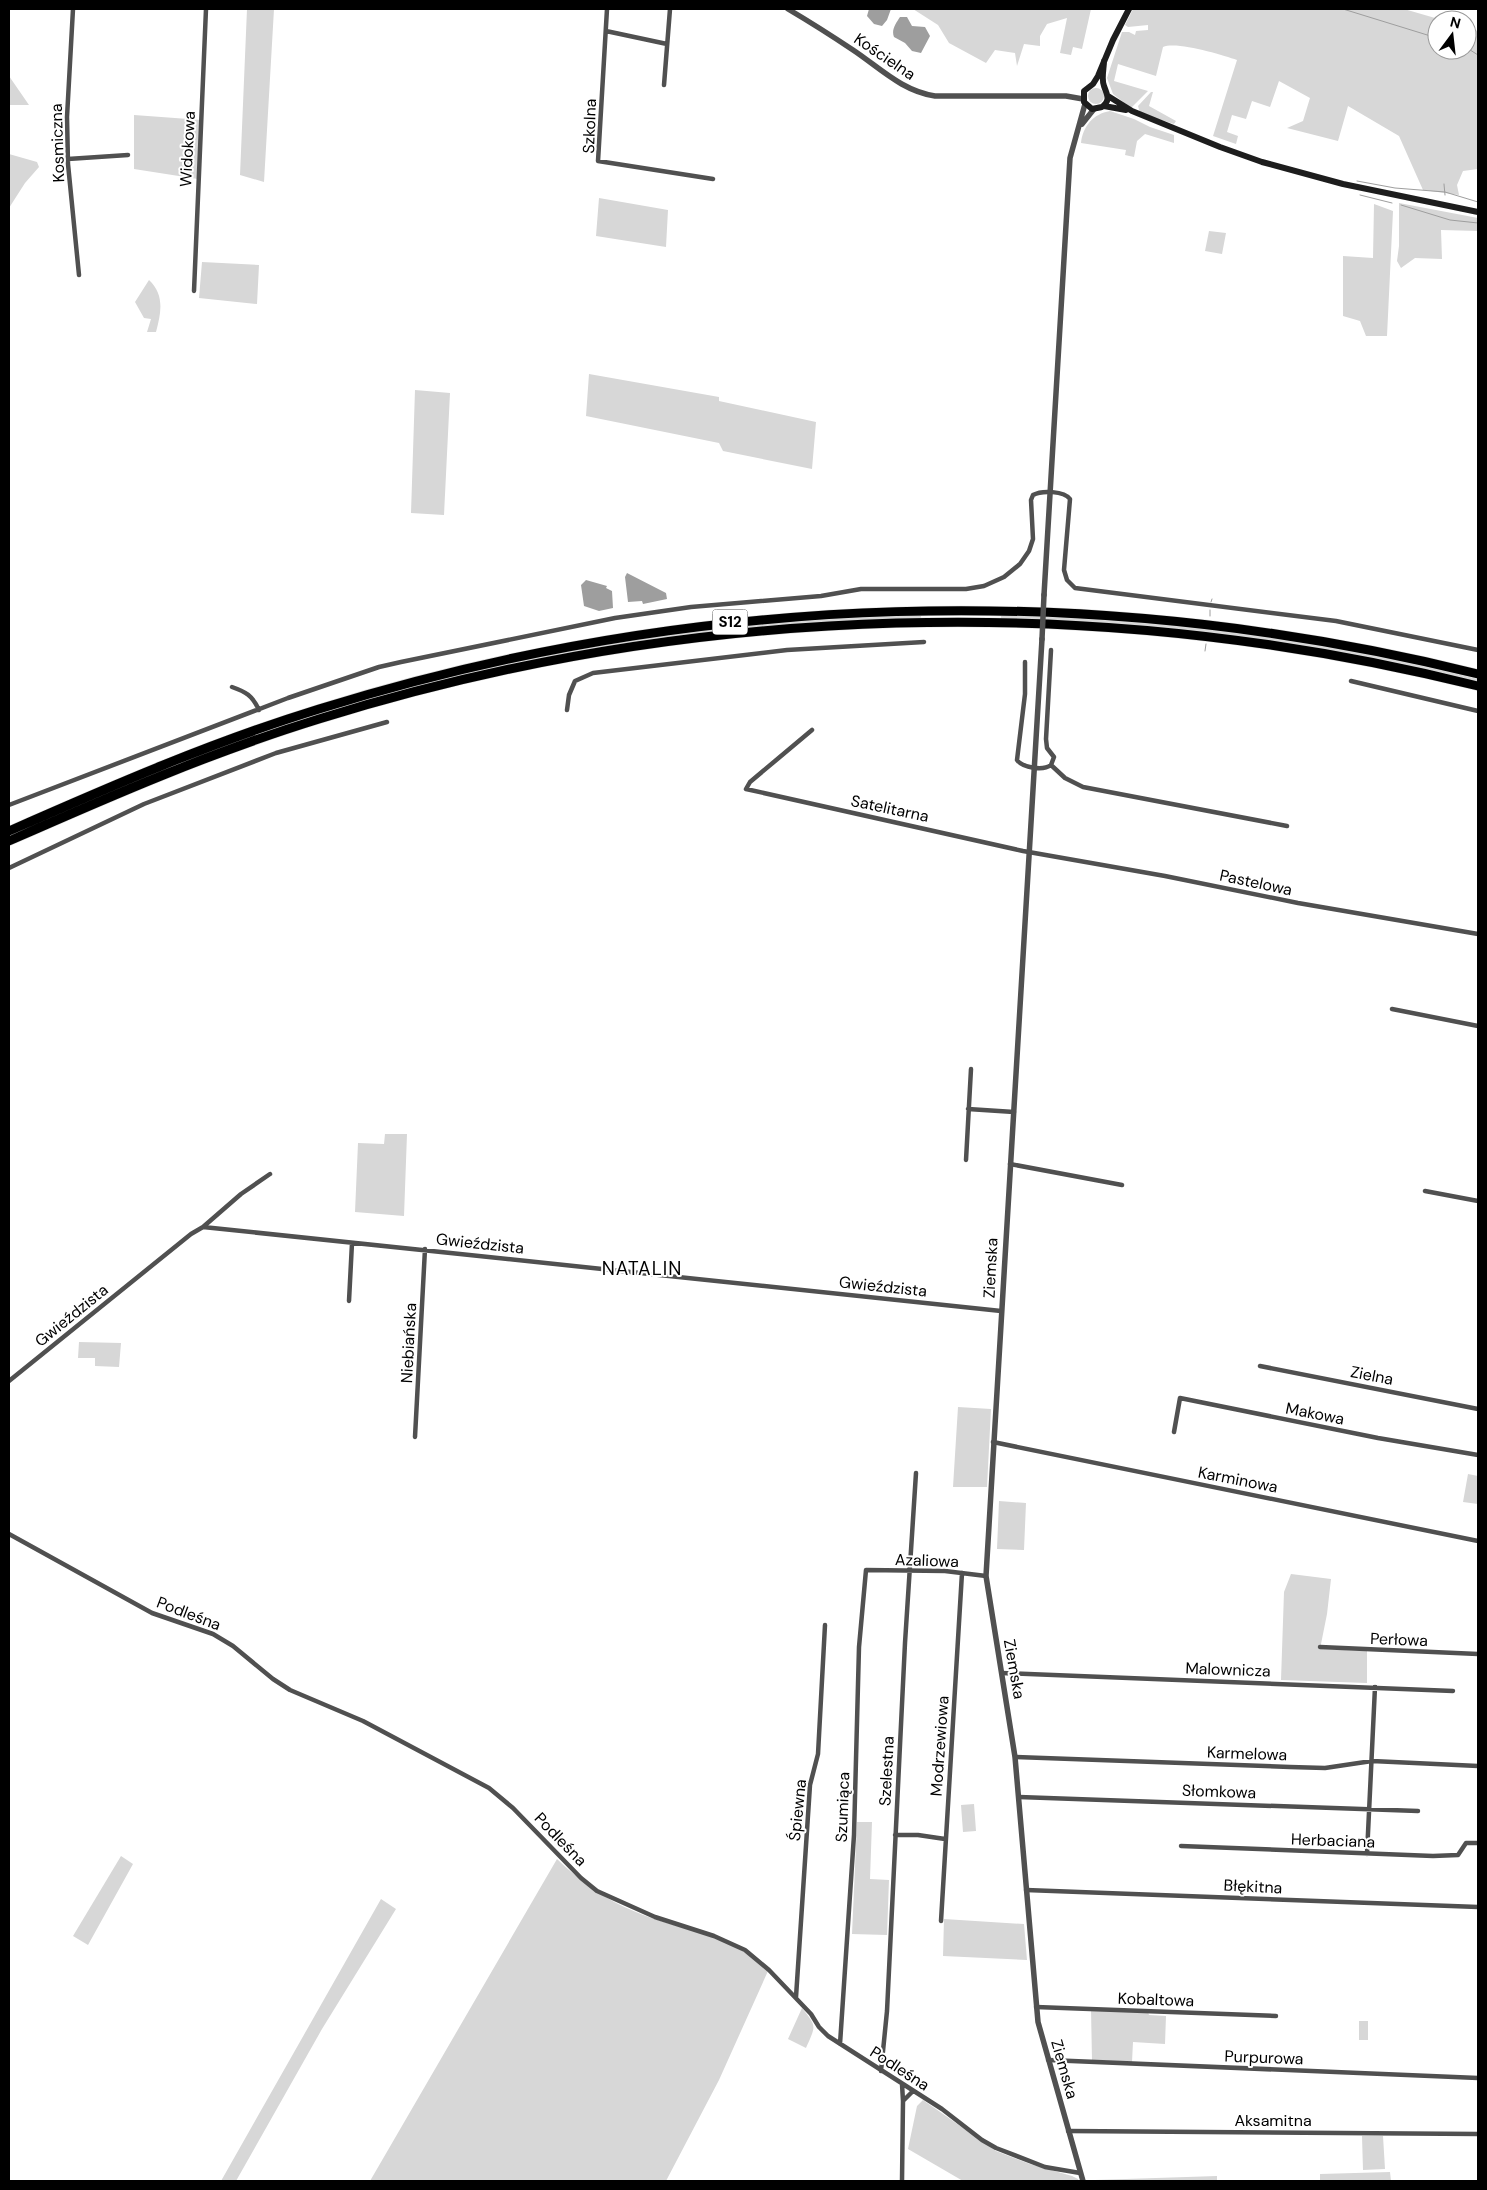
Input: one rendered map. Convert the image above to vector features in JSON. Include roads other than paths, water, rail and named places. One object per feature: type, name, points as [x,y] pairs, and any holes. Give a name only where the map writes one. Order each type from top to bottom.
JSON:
[{"type":"highway","name":"S12","points":[[9,831],[181,757],[284,720],[358,697],[443,674],[517,657],[590,642],[701,625],[813,615],[898,611],[973,610],[1090,614],[1190,622],[1307,638],[1397,655],[1478,674]]},
{"type":"highway","name":"S12","points":[[9,841],[186,765],[269,735],[348,710],[445,684],[537,663],[624,647],[726,634],[809,626],[903,622],[1001,622],[1099,626],[1191,634],[1282,647],[1392,666],[1478,686]]},
{"type":"main road","points":[[1128,12],[1112,40],[1093,84],[1084,91],[1084,102],[1094,109],[1104,106],[1132,111]]},
{"type":"main road","points":[[1104,61],[1104,87],[1108,96],[1132,111],[1220,147],[1280,167],[1343,184],[1478,212]]},
{"type":"main road","points":[[1093,84],[1104,87]]},
{"type":"main road","points":[[1104,106],[1108,96]]},
{"type":"street","name":"Kosmiczna","points":[[72,9],[67,117],[68,159],[79,276]]},
{"type":"street","name":"Widokowa","points":[[194,290],[206,9]]},
{"type":"street","name":"Szkolna","points":[[607,9],[598,161],[713,179]]},
{"type":"street","points":[[664,85],[670,9]]},
{"type":"street","name":"Kościelna","points":[[788,9],[853,50],[903,86],[920,94],[935,96],[1066,96],[1084,91]]},
{"type":"street","points":[[606,31],[667,44]]},
{"type":"street","name":"Kościelna","points":[[1066,96],[1084,102]]},
{"type":"street","points":[[1080,128],[1084,102]]},
{"type":"street","points":[[1080,128],[1094,109]]},
{"type":"street","name":"Ziemska","points":[[1080,128],[1070,158],[986,1576],[1015,1757],[1036,2007],[1048,2060],[1083,2181]]},
{"type":"street","points":[[68,159],[128,155]]},
{"type":"street","points":[[9,805],[259,710],[379,667],[615,618],[726,602],[821,596],[861,589],[966,589],[984,586],[1004,577],[1026,556],[1033,539],[1031,498],[1036,493],[1066,495],[1072,503],[1064,570],[1067,580],[1075,588],[1336,621],[1478,650]]},
{"type":"street","points":[[567,710],[572,685],[580,677],[593,673],[787,650],[924,642]]},
{"type":"street","points":[[1026,662],[1017,760],[1020,764],[1044,768],[1051,764],[1054,757],[1047,748],[1046,739],[1051,650]]},
{"type":"street","points":[[1351,680],[1478,711]]},
{"type":"street","points":[[232,687],[252,696],[259,710]]},
{"type":"street","points":[[9,868],[144,804],[276,753],[387,722]]},
{"type":"street","name":"Satelitarna","points":[[812,730],[750,782],[746,789],[1030,851]]},
{"type":"street","points":[[1051,764],[1065,778],[1083,787],[1287,826]]},
{"type":"street","name":"Pastelowa","points":[[1030,851],[1298,903],[1478,934]]},
{"type":"street","points":[[1392,1009],[1478,1026]]},
{"type":"street","points":[[966,1160],[970,1069]]},
{"type":"street","points":[[968,1109],[1014,1112]]},
{"type":"street","points":[[1010,1164],[1122,1185]]},
{"type":"street","points":[[203,1227],[241,1194],[270,1174]]},
{"type":"street","points":[[1425,1191],[1478,1201]]},
{"type":"street","name":"Gwieździsta","points":[[9,1381],[191,1234],[203,1227],[1001,1311]]},
{"type":"street","points":[[349,1301],[352,1243]]},
{"type":"street","name":"Niebiańska","points":[[415,1437],[425,1249]]},
{"type":"street","name":"Zielna","points":[[1260,1366],[1478,1409]]},
{"type":"street","name":"Makowa","points":[[1174,1432],[1180,1398],[1378,1438],[1478,1454]]},
{"type":"street","name":"Karminowa","points":[[993,1442],[1478,1541]]},
{"type":"street","name":"Szelestna","points":[[881,2071],[886,2020],[916,1472]]},
{"type":"street","name":"Podleśna","points":[[9,1534],[152,1613],[213,1634],[233,1646],[273,1679],[290,1690],[363,1721],[489,1788],[513,1808],[581,1878],[597,1891],[655,1917],[714,1936],[745,1950],[761,1962],[796,1997],[811,2014],[819,2027],[840,2044],[914,2091],[996,2148],[1046,2167],[1080,2173]]},
{"type":"street","name":"Azaliowa","points":[[866,1570],[945,1571],[986,1576]]},
{"type":"street","name":"Szumiąca","points":[[840,2044],[854,1835],[859,1647],[866,1570]]},
{"type":"street","name":"Modrzewiowa","points":[[941,1921],[962,1573]]},
{"type":"street","name":"Śpiewna","points":[[796,1997],[810,1785],[818,1754],[825,1625]]},
{"type":"street","name":"Perłowa","points":[[1320,1647],[1478,1654]]},
{"type":"street","name":"Malownicza","points":[[1002,1673],[1453,1691]]},
{"type":"street","points":[[1367,1854],[1375,1687]]},
{"type":"street","name":"Karmelowa","points":[[1015,1757],[1316,1768],[1372,1761],[1478,1766]]},
{"type":"street","name":"Słomkowa","points":[[1018,1797],[1418,1811]]},
{"type":"street","points":[[895,1835],[918,1835],[945,1839]]},
{"type":"street","name":"Herbaciana","points":[[1181,1846],[1367,1854],[1458,1855],[1466,1842],[1478,1843]]},
{"type":"street","name":"Błękitna","points":[[1026,1890],[1478,1907]]},
{"type":"street","name":"Kobaltowa","points":[[1036,2007],[1276,2016]]},
{"type":"street","name":"Purpurowa","points":[[1048,2060],[1478,2078]]},
{"type":"street","points":[[902,2084],[902,2181]]},
{"type":"street","points":[[903,2102],[914,2091]]},
{"type":"street","name":"Aksamitna","points":[[1068,2131],[1478,2134]]},
{"type":"waterway","points":[[1137,9],[1149,9]]},
{"type":"waterway","points":[[1343,9],[1427,35]]},
{"type":"waterway","points":[[1357,181],[1395,188],[1445,192],[1478,202]]},
{"type":"waterway","points":[[1444,184],[1445,195]]},
{"type":"waterway","points":[[1360,195],[1392,203]]},
{"type":"waterway","points":[[1401,205],[1450,220],[1478,223]]},
{"type":"waterway","points":[[1210,610],[1210,616]]},
{"type":"waterway","points":[[1205,651],[1206,644]]},
{"type":"district","name":"NATALIN","points":[[642,1268]]}]
